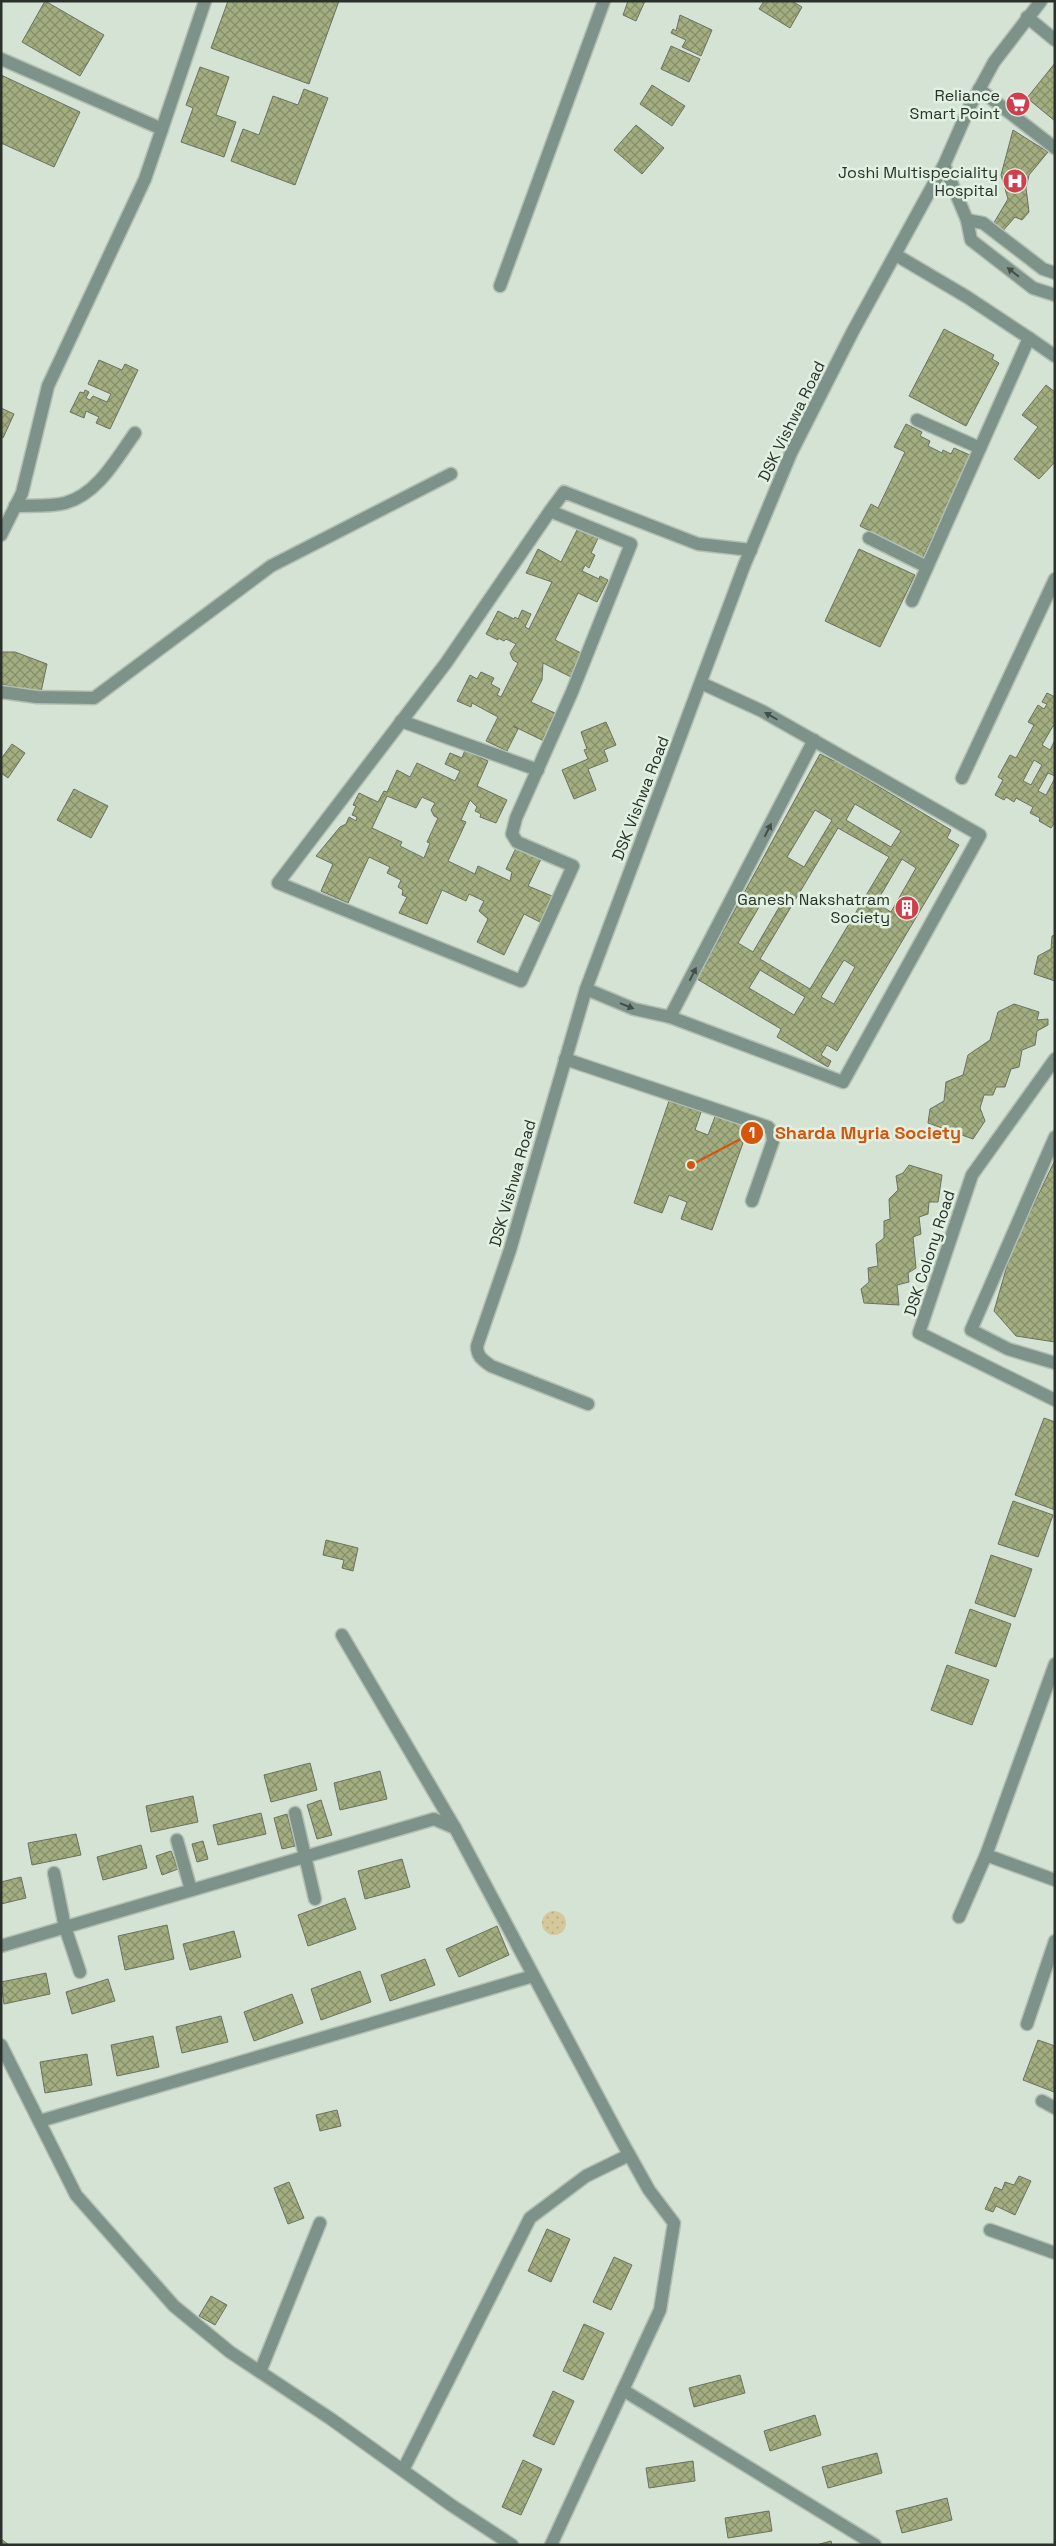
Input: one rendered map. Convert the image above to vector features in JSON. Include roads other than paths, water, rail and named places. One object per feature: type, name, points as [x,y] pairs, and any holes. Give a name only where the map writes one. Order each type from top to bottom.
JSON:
[{"type":"street","points":[[1,535],[22,493],[48,386],[145,179],[205,1]]},
{"type":"street","points":[[500,286],[604,1]]},
{"type":"street","name":"DSK Vishwa Road","points":[[588,1404],[492,1366],[481,1359],[476,1346],[510,1250],[586,989],[751,550],[791,453],[853,331],[944,165],[979,89],[994,62],[1041,1]]},
{"type":"street","points":[[1027,17],[1055,40]]},
{"type":"street","points":[[1,59],[162,129]]},
{"type":"street","points":[[979,89],[1055,148]]},
{"type":"street","points":[[944,165],[967,220],[971,240],[1033,288],[1055,295]]},
{"type":"street","points":[[967,220],[983,223],[1043,269],[1055,273]]},
{"type":"street","points":[[896,254],[967,297],[1055,356]]},
{"type":"street","points":[[912,601],[1029,338]]},
{"type":"street","points":[[917,420],[980,448]]},
{"type":"street","points":[[15,506],[65,503],[84,495],[107,471],[135,433]]},
{"type":"street","points":[[1,692],[37,697],[94,698],[271,566],[450,474]]},
{"type":"street","points":[[550,511],[631,544],[572,692],[512,834],[517,842],[573,866],[521,981],[278,883],[446,662],[550,511],[564,492],[698,544],[751,550]]},
{"type":"street","points":[[868,538],[926,567]]},
{"type":"street","points":[[962,778],[1055,578]]},
{"type":"street","points":[[586,989],[634,1009],[670,1017],[843,1082],[980,835],[762,711],[701,683]]},
{"type":"street","points":[[401,721],[538,770]]},
{"type":"street","points":[[670,1017],[814,740]]},
{"type":"street","points":[[565,1059],[768,1127],[772,1132],[773,1141],[752,1200]]},
{"type":"street","name":"DSK Colony Road","points":[[1055,1059],[972,1175],[920,1333],[1055,1400]]},
{"type":"street","points":[[1055,1137],[971,1330],[1008,1349],[1055,1363]]},
{"type":"street","points":[[342,1635],[454,1828],[629,2155],[649,2190],[674,2223],[660,2310],[550,2545]]},
{"type":"street","points":[[959,1917],[986,1855],[1055,1664]]},
{"type":"street","points":[[295,1813],[315,1899]]},
{"type":"street","points":[[1,1946],[434,1820],[454,1828]]},
{"type":"street","points":[[177,1840],[191,1890]]},
{"type":"street","points":[[986,1855],[1055,1880]]},
{"type":"street","points":[[54,1873],[65,1927],[80,1972]]},
{"type":"street","points":[[1027,2024],[1055,1941]]},
{"type":"street","points":[[40,2121],[533,1976]]},
{"type":"street","points":[[1,2045],[76,2195],[174,2306],[230,2352],[331,2418],[512,2545]]},
{"type":"street","points":[[1042,2101],[1055,2108]]},
{"type":"street","points":[[403,2470],[530,2218],[586,2176],[629,2155]]},
{"type":"street","points":[[260,2372],[320,2223]]},
{"type":"street","points":[[990,2230],[1055,2253]]},
{"type":"street","points":[[623,2390],[875,2545]]},
{"type":"place","name":"Reliance Smart Point","points":[[1018,104]]},
{"type":"place","name":"Joshi Multispeciality Hospital","points":[[1015,181]]},
{"type":"place","name":"Ganesh Nakshatram Society","points":[[907,908]]},
{"type":"place","name":"Sharda Myria Society","points":[[691,1165]]}]
